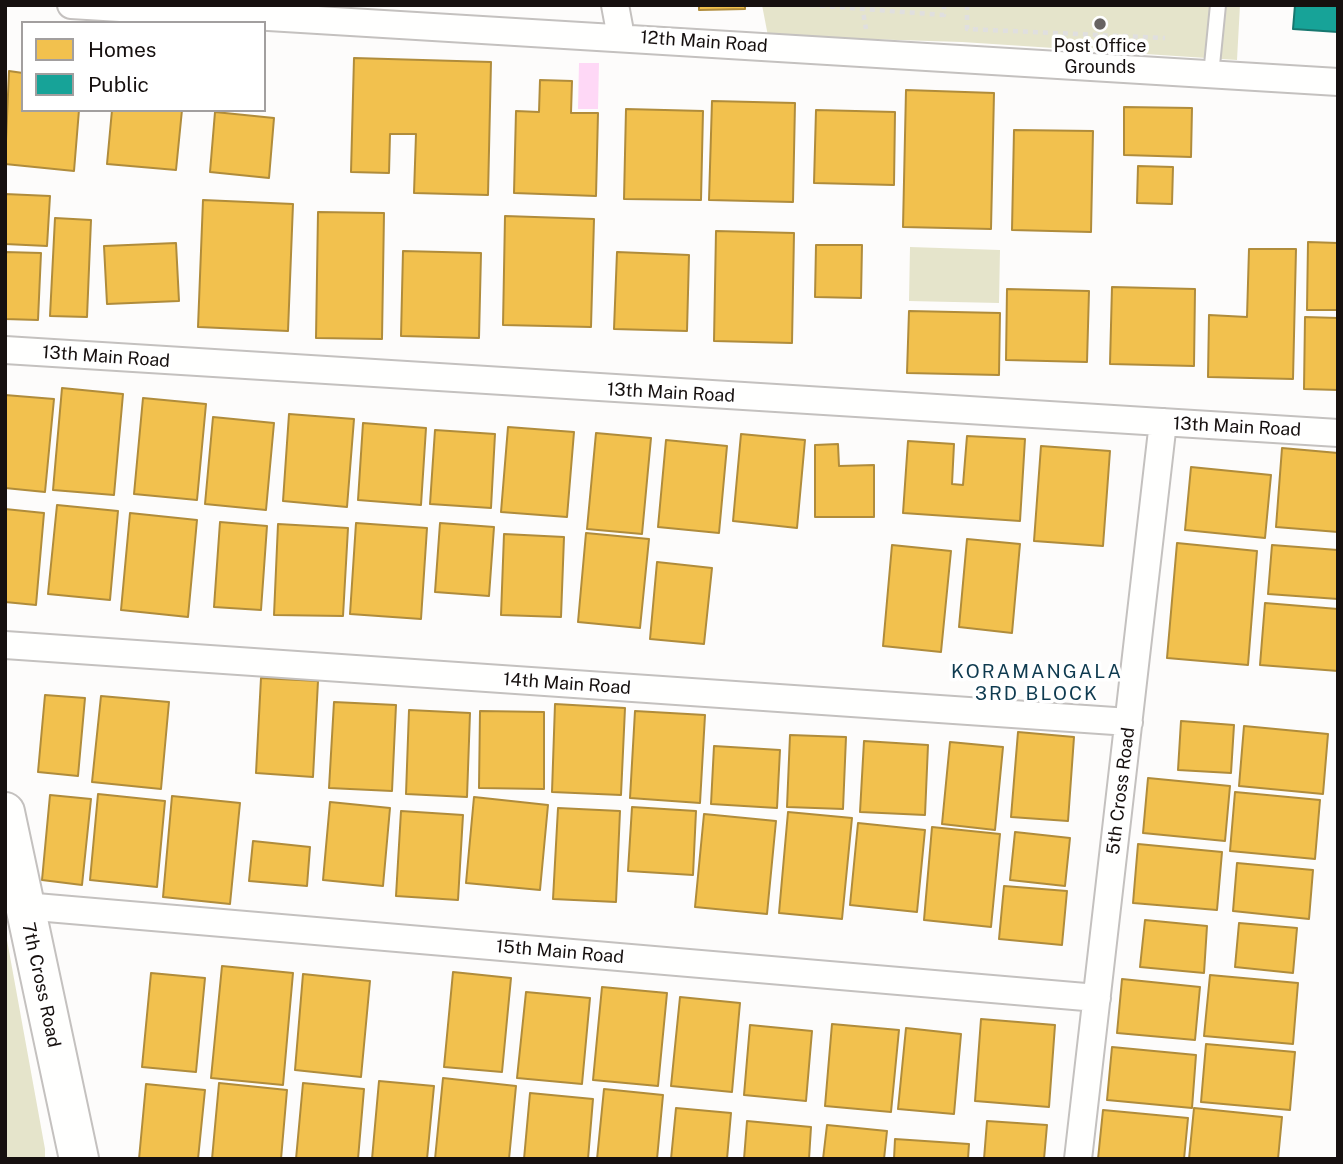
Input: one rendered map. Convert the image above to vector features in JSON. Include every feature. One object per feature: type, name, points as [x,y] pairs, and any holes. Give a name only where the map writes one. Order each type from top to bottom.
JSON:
[{"type":"street","name":"12th Main Road","points":[[71,5],[1338,82]]},
{"type":"street","points":[[615,5],[621,37]]},
{"type":"street","name":"13th Main Road","points":[[5,350],[1338,433]]},
{"type":"street","name":"5th Cross Road","points":[[1078,1159],[1163,422]]},
{"type":"street","name":"14th Main Road","points":[[5,645],[1129,722]]},
{"type":"street","name":"7th Cross Road","points":[[5,812],[79,1159]]},
{"type":"street","name":"15th Main Road","points":[[24,906],[1097,998]]},
{"type":"lane","points":[[1211,75],[1218,5]]},
{"type":"path","points":[[810,5],[944,15],[943,5]]},
{"type":"path","points":[[967,5],[967,29],[1165,38]]},
{"type":"green space","name":"Post Office Grounds","points":[[762,5],[1240,5],[1237,60],[962,42],[768,36]]},
{"type":"green space","points":[[910,247],[1000,250],[999,303],[909,301]]},
{"type":"green space","points":[[5,929],[45,1149],[45,1159],[5,1159]]},
{"type":"shaded area","points":[[579,63],[599,63],[598,109],[578,109]]},
{"type":"building: Homes","points":[[699,5],[745,5],[745,9],[699,10]]},
{"type":"building: Homes","points":[[354,58],[491,62],[488,195],[414,193],[416,134],[390,134],[389,173],[351,172]]},
{"type":"building: Homes","points":[[9,71],[21,73],[21,112],[79,112],[74,171],[5,164]]},
{"type":"building: Homes","points":[[540,80],[572,81],[571,113],[598,113],[596,196],[514,193],[516,111],[539,112]]},
{"type":"building: Homes","points":[[906,90],[994,93],[991,229],[903,227]]},
{"type":"building: Homes","points":[[712,101],[795,103],[793,202],[709,200]]},
{"type":"building: Homes","points":[[1124,107],[1192,108],[1191,157],[1124,155]]},
{"type":"building: Homes","points":[[626,109],[703,111],[701,200],[624,199]]},
{"type":"building: Homes","points":[[816,110],[895,112],[894,185],[814,183]]},
{"type":"building: Homes","points":[[112,112],[182,112],[176,170],[107,164]]},
{"type":"building: Homes","points":[[215,112],[274,118],[269,178],[210,172]]},
{"type":"building: Homes","points":[[1014,130],[1093,131],[1091,232],[1012,230]]},
{"type":"building: Homes","points":[[1138,166],[1173,167],[1172,204],[1137,203]]},
{"type":"building: Homes","points":[[5,194],[50,196],[47,246],[5,244]]},
{"type":"building: Homes","points":[[203,200],[293,204],[288,331],[198,327]]},
{"type":"building: Homes","points":[[318,212],[384,213],[382,339],[316,338]]},
{"type":"building: Homes","points":[[505,216],[594,219],[591,327],[503,325]]},
{"type":"building: Homes","points":[[55,218],[91,220],[87,317],[50,316]]},
{"type":"building: Homes","points":[[716,231],[794,233],[792,343],[714,341]]},
{"type":"building: Homes","points":[[1308,242],[1338,243],[1338,310],[1307,310]]},
{"type":"building: Homes","points":[[176,243],[179,301],[107,304],[104,246]]},
{"type":"building: Homes","points":[[816,245],[862,245],[861,298],[815,297]]},
{"type":"building: Homes","points":[[1249,249],[1296,249],[1293,379],[1208,377],[1209,315],[1247,317]]},
{"type":"building: Homes","points":[[403,251],[481,253],[479,338],[401,336]]},
{"type":"building: Homes","points":[[5,252],[41,253],[38,320],[5,319]]},
{"type":"building: Homes","points":[[617,252],[689,255],[687,331],[614,329]]},
{"type":"building: Homes","points":[[1112,287],[1195,289],[1194,366],[1110,364]]},
{"type":"building: Homes","points":[[1007,289],[1089,291],[1087,362],[1006,360]]},
{"type":"building: Homes","points":[[909,311],[1000,313],[999,375],[907,373]]},
{"type":"building: Homes","points":[[1305,317],[1338,318],[1338,390],[1304,389]]},
{"type":"building: Homes","points":[[62,388],[123,394],[114,495],[53,490]]},
{"type":"building: Homes","points":[[5,395],[54,399],[45,492],[5,488]]},
{"type":"building: Homes","points":[[143,398],[206,404],[197,500],[134,494]]},
{"type":"building: Homes","points":[[289,414],[354,419],[347,507],[283,501]]},
{"type":"building: Homes","points":[[213,417],[274,423],[266,510],[205,504]]},
{"type":"building: Homes","points":[[363,423],[426,428],[421,505],[358,500]]},
{"type":"building: Homes","points":[[508,427],[574,432],[567,517],[501,512]]},
{"type":"building: Homes","points":[[435,430],[495,434],[491,508],[430,504]]},
{"type":"building: Homes","points":[[596,433],[651,438],[642,534],[587,529]]},
{"type":"building: Homes","points":[[741,434],[805,440],[797,528],[733,521]]},
{"type":"building: Homes","points":[[967,436],[1025,439],[1020,521],[903,513],[908,441],[954,444],[952,484],[963,485]]},
{"type":"building: Homes","points":[[666,440],[727,446],[719,533],[658,527]]},
{"type":"building: Homes","points":[[838,444],[839,466],[874,465],[874,517],[815,517],[815,445]]},
{"type":"building: Homes","points":[[1041,446],[1110,451],[1103,546],[1034,541]]},
{"type":"building: Homes","points":[[1282,448],[1338,453],[1338,532],[1276,527]]},
{"type":"building: Homes","points":[[1191,467],[1271,475],[1265,538],[1185,530]]},
{"type":"building: Homes","points":[[57,505],[118,511],[110,600],[48,594]]},
{"type":"building: Homes","points":[[5,509],[44,513],[36,605],[5,602]]},
{"type":"building: Homes","points":[[130,513],[197,520],[188,617],[121,610]]},
{"type":"building: Homes","points":[[220,522],[267,526],[261,610],[214,607]]},
{"type":"building: Homes","points":[[356,523],[427,528],[421,619],[350,614]]},
{"type":"building: Homes","points":[[440,523],[494,527],[489,596],[435,592]]},
{"type":"building: Homes","points":[[278,524],[348,528],[343,616],[274,615]]},
{"type":"building: Homes","points":[[586,533],[649,539],[640,628],[578,622]]},
{"type":"building: Homes","points":[[504,534],[564,537],[561,617],[501,615]]},
{"type":"building: Homes","points":[[967,539],[1020,544],[1012,633],[959,627]]},
{"type":"building: Homes","points":[[1177,543],[1257,551],[1248,665],[1167,658]]},
{"type":"building: Homes","points":[[892,545],[951,551],[941,652],[883,646]]},
{"type":"building: Homes","points":[[1272,545],[1338,550],[1338,599],[1268,594]]},
{"type":"building: Homes","points":[[657,562],[712,568],[704,644],[650,639]]},
{"type":"building: Homes","points":[[1265,603],[1338,609],[1338,671],[1260,665]]},
{"type":"building: Homes","points":[[261,678],[318,681],[313,777],[256,773]]},
{"type":"building: Homes","points":[[45,695],[85,698],[78,776],[38,772]]},
{"type":"building: Homes","points":[[101,696],[169,702],[161,789],[92,782]]},
{"type":"building: Homes","points":[[334,702],[396,705],[392,791],[329,788]]},
{"type":"building: Homes","points":[[555,704],[625,708],[621,795],[552,792]]},
{"type":"building: Homes","points":[[409,710],[470,713],[467,797],[406,794]]},
{"type":"building: Homes","points":[[480,711],[544,712],[544,789],[479,788]]},
{"type":"building: Homes","points":[[635,711],[705,715],[700,803],[630,798]]},
{"type":"building: Homes","points":[[1181,721],[1234,725],[1231,773],[1178,770]]},
{"type":"building: Homes","points":[[1244,726],[1328,734],[1323,794],[1239,786]]},
{"type":"building: Homes","points":[[1018,732],[1074,737],[1068,821],[1011,817]]},
{"type":"building: Homes","points":[[790,735],[846,737],[843,809],[787,807]]},
{"type":"building: Homes","points":[[864,741],[928,745],[925,815],[860,812]]},
{"type":"building: Homes","points":[[950,742],[1003,747],[995,830],[942,824]]},
{"type":"building: Homes","points":[[714,746],[780,750],[777,808],[711,804]]},
{"type":"building: Homes","points":[[1148,778],[1230,786],[1225,841],[1143,833]]},
{"type":"building: Homes","points":[[1235,792],[1320,800],[1315,859],[1230,851]]},
{"type":"building: Homes","points":[[98,794],[165,801],[157,887],[90,880]]},
{"type":"building: Homes","points":[[50,795],[91,799],[82,885],[42,880]]},
{"type":"building: Homes","points":[[172,796],[240,803],[230,904],[163,897]]},
{"type":"building: Homes","points":[[474,797],[548,805],[540,890],[466,883]]},
{"type":"building: Homes","points":[[330,802],[390,808],[383,886],[323,880]]},
{"type":"building: Homes","points":[[632,807],[696,811],[693,875],[628,871]]},
{"type":"building: Homes","points":[[558,808],[620,811],[616,902],[553,899]]},
{"type":"building: Homes","points":[[401,811],[463,815],[458,900],[396,896]]},
{"type":"building: Homes","points":[[788,812],[852,818],[842,919],[779,913]]},
{"type":"building: Homes","points":[[704,814],[776,821],[767,914],[695,907]]},
{"type":"building: Homes","points":[[858,823],[925,830],[917,912],[850,905]]},
{"type":"building: Homes","points":[[932,827],[1000,834],[991,927],[924,920]]},
{"type":"building: Homes","points":[[1015,832],[1070,838],[1065,886],[1010,880]]},
{"type":"building: Homes","points":[[253,841],[310,847],[307,886],[249,881]]},
{"type":"building: Homes","points":[[1138,844],[1222,852],[1217,910],[1133,903]]},
{"type":"building: Homes","points":[[1237,863],[1313,870],[1309,919],[1233,911]]},
{"type":"building: Homes","points":[[1004,886],[1067,891],[1062,945],[999,939]]},
{"type":"building: Homes","points":[[1145,920],[1207,926],[1204,973],[1140,967]]},
{"type":"building: Homes","points":[[1239,923],[1297,928],[1293,973],[1235,967]]},
{"type":"building: Homes","points":[[222,966],[293,973],[283,1085],[211,1078]]},
{"type":"building: Homes","points":[[453,972],[511,978],[502,1072],[444,1067]]},
{"type":"building: Homes","points":[[151,973],[205,978],[196,1072],[142,1067]]},
{"type":"building: Homes","points":[[303,974],[370,981],[361,1077],[295,1070]]},
{"type":"building: Homes","points":[[1210,975],[1298,983],[1293,1044],[1204,1036]]},
{"type":"building: Homes","points":[[1122,979],[1200,987],[1195,1040],[1117,1033]]},
{"type":"building: Homes","points":[[602,987],[667,993],[658,1086],[593,1080]]},
{"type":"building: Homes","points":[[526,992],[590,998],[582,1084],[517,1078]]},
{"type":"building: Homes","points":[[680,997],[740,1003],[732,1092],[671,1086]]},
{"type":"building: Homes","points":[[981,1019],[1055,1025],[1049,1107],[975,1101]]},
{"type":"building: Homes","points":[[832,1024],[899,1030],[891,1112],[825,1106]]},
{"type":"building: Homes","points":[[750,1025],[812,1031],[806,1101],[744,1095]]},
{"type":"building: Homes","points":[[906,1028],[961,1034],[954,1114],[898,1109]]},
{"type":"building: Homes","points":[[1206,1044],[1295,1052],[1290,1110],[1201,1102]]},
{"type":"building: Homes","points":[[1112,1047],[1196,1055],[1192,1108],[1107,1100]]},
{"type":"building: Homes","points":[[443,1078],[516,1086],[509,1159],[435,1159]]},
{"type":"building: Homes","points":[[379,1081],[434,1086],[427,1159],[372,1159]]},
{"type":"building: Homes","points":[[219,1083],[287,1090],[281,1159],[212,1159]]},
{"type":"building: Homes","points":[[303,1083],[364,1089],[358,1159],[296,1159]]},
{"type":"building: Homes","points":[[146,1084],[205,1090],[198,1159],[139,1159]]},
{"type":"building: Homes","points":[[604,1089],[663,1095],[657,1159],[597,1159]]},
{"type":"building: Homes","points":[[530,1093],[593,1099],[588,1159],[524,1159]]},
{"type":"building: Homes","points":[[676,1108],[731,1113],[727,1159],[671,1159]]},
{"type":"building: Homes","points":[[1194,1108],[1282,1117],[1278,1159],[1189,1159]]},
{"type":"building: Homes","points":[[1103,1110],[1188,1118],[1184,1159],[1098,1159]]},
{"type":"building: Homes","points":[[747,1121],[811,1127],[809,1159],[744,1159]]},
{"type":"building: Homes","points":[[987,1121],[1047,1125],[1044,1159],[984,1159]]},
{"type":"building: Homes","points":[[827,1125],[887,1131],[884,1159],[823,1159]]},
{"type":"building: Homes","points":[[895,1139],[969,1144],[968,1159],[894,1159]]},
{"type":"building: Public","points":[[1295,5],[1338,5],[1338,32],[1293,29]]},
{"type":"place","name":"Post Office Grounds","points":[[1100,24]]},
{"type":"district","name":"KORAMANGALA 3RD BLOCK","points":[[1037,683]]}]
